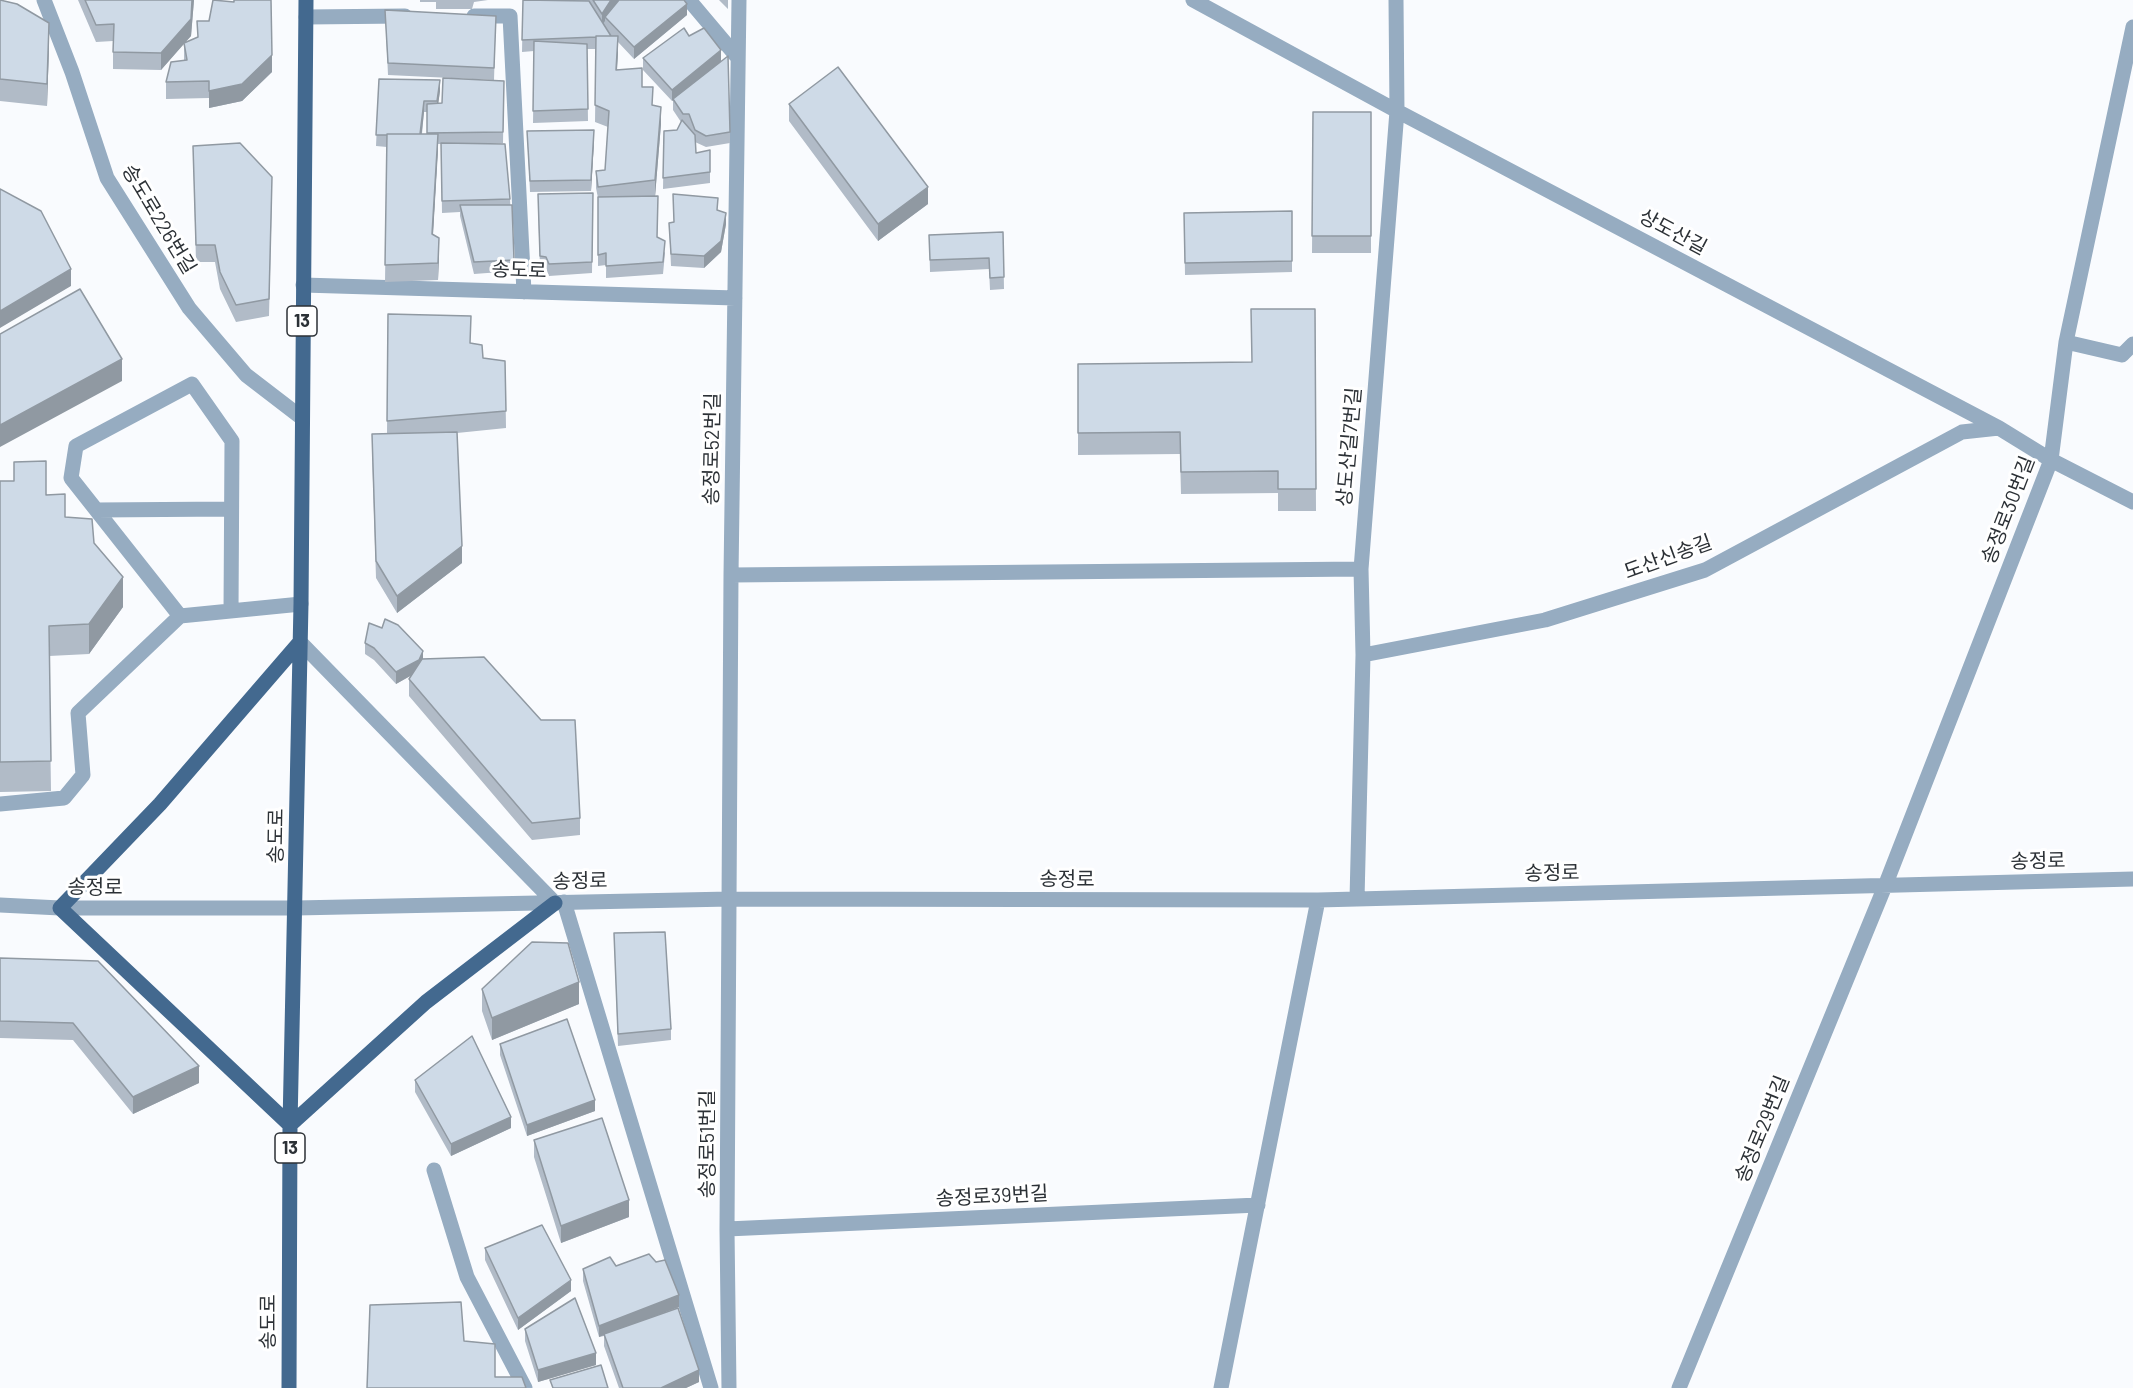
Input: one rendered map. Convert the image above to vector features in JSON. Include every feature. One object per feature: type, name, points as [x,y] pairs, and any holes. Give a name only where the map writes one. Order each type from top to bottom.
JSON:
[{"type":"main road","name":"송도로","points":[[289,1388],[290,1125],[301,604],[306,0]]},
{"type":"main road","points":[[300,642],[160,804],[60,908],[290,1125],[426,1002],[560,902]]},
{"type":"street","name":"송도로226번길","points":[[44,0],[72,72],[107,178],[189,308],[246,375],[302,418]]},
{"type":"street","points":[[689,0],[738,58]]},
{"type":"street","name":"송정로52번길","points":[[730,899],[731,575],[739,0]]},
{"type":"street","name":"상도산길","points":[[1193,0],[1397,111],[1999,428],[2051,460],[2133,502]]},
{"type":"street","name":"상도산길7번길","points":[[1357,899],[1363,655],[1361,569],[1397,111],[1396,0]]},
{"type":"street","points":[[306,17],[419,16]]},
{"type":"street","points":[[464,16],[510,16],[522,132],[524,292]]},
{"type":"street","name":"송정로30번길","points":[[1885,886],[2051,460],[2066,342],[2133,27]]},
{"type":"street","points":[[2117,99],[2133,102]]},
{"type":"street","name":"송도로","points":[[303,285],[735,298]]},
{"type":"street","points":[[2066,342],[2122,355],[2133,344]]},
{"type":"street","points":[[180,616],[70,478],[76,446],[192,384],[232,441],[231,611]]},
{"type":"street","name":"도산신송길","points":[[1363,655],[1545,620],[1705,570],[1962,432],[1999,428]]},
{"type":"street","points":[[96,510],[231,509]]},
{"type":"street","points":[[731,575],[1361,569]]},
{"type":"street","points":[[0,804],[64,798],[83,775],[78,713],[180,616],[301,604]]},
{"type":"street","points":[[300,642],[560,902],[711,1388]]},
{"type":"street","name":"송정로","points":[[0,904],[60,908],[296,908],[730,899],[1318,900],[2133,879]]},
{"type":"street","name":"송정로29번길","points":[[1679,1388],[1885,886]]},
{"type":"street","name":"송정로51번길","points":[[729,1388],[727,1229],[730,899]]},
{"type":"street","points":[[1221,1388],[1318,900]]},
{"type":"street","points":[[434,1170],[467,1277],[525,1388]]},
{"type":"street","name":"송정로39번길","points":[[727,1229],[1258,1205]]},
{"type":"building","points":[[0,0],[17,4],[49,23],[47,84],[0,79]]},
{"type":"building","points":[[85,0],[192,0],[191,19],[161,53],[113,52],[114,24],[96,25]]},
{"type":"building","points":[[213,0],[234,2],[234,0],[271,0],[272,55],[242,84],[209,91],[209,81],[166,82],[171,62],[187,60],[184,43],[198,37],[197,21],[209,21]]},
{"type":"building","points":[[523,0],[589,1],[611,36],[522,40]]},
{"type":"building","points":[[593,0],[611,0],[602,14]]},
{"type":"building","points":[[619,0],[684,0],[687,4],[634,47],[605,17]]},
{"type":"building","points":[[385,10],[496,16],[494,68],[388,63]]},
{"type":"building","points":[[684,28],[689,36],[704,28],[721,50],[672,90],[643,58]]},
{"type":"building","points":[[596,36],[618,36],[616,70],[642,68],[642,87],[653,87],[652,105],[661,107],[655,180],[598,187],[596,171],[605,170],[609,111],[595,105]]},
{"type":"building","points":[[534,41],[587,44],[588,109],[533,111]]},
{"type":"building","points":[[728,56],[730,132],[706,136],[695,130],[689,114],[683,114],[673,99]]},
{"type":"building","points":[[838,67],[928,187],[878,224],[789,104]]},
{"type":"building","points":[[443,78],[504,81],[503,132],[427,133],[427,104],[442,103]]},
{"type":"building","points":[[379,79],[440,80],[437,101],[424,101],[420,134],[376,135]]},
{"type":"building","points":[[1313,112],[1371,112],[1371,236],[1312,236]]},
{"type":"building","points":[[682,120],[695,135],[696,153],[710,150],[710,172],[663,178],[664,131],[677,130]]},
{"type":"building","points":[[594,130],[591,180],[530,181],[527,131]]},
{"type":"building","points":[[387,134],[438,134],[432,234],[439,238],[438,263],[385,265]]},
{"type":"building","points":[[240,143],[272,177],[269,299],[236,305],[220,272],[215,245],[196,245],[193,146]]},
{"type":"building","points":[[441,143],[505,144],[510,199],[442,201]]},
{"type":"building","points":[[0,189],[41,211],[71,269],[0,311]]},
{"type":"building","points":[[593,193],[592,262],[549,264],[546,257],[540,256],[538,194]]},
{"type":"building","points":[[673,194],[718,198],[717,210],[726,213],[721,241],[704,256],[671,254],[669,223],[674,222]]},
{"type":"building","points":[[658,196],[657,237],[665,241],[663,262],[606,266],[606,253],[598,255],[598,197]]},
{"type":"building","points":[[460,205],[512,205],[514,260],[474,262]]},
{"type":"building","points":[[1292,211],[1292,261],[1185,263],[1184,213]]},
{"type":"building","points":[[1003,232],[1004,277],[990,278],[989,258],[930,260],[929,235]]},
{"type":"building","points":[[80,289],[122,359],[0,425],[0,334]]},
{"type":"building","points":[[1251,309],[1315,309],[1316,489],[1278,489],[1278,471],[1181,472],[1180,432],[1078,433],[1078,364],[1252,362]]},
{"type":"building","points":[[388,314],[471,316],[470,343],[482,345],[483,358],[505,361],[506,411],[387,421]]},
{"type":"building","points":[[457,432],[462,546],[397,596],[376,561],[372,434]]},
{"type":"building","points":[[46,461],[46,495],[65,494],[65,517],[92,519],[94,543],[123,577],[89,624],[49,626],[51,761],[0,762],[0,481],[14,481],[14,462]]},
{"type":"building","points":[[385,619],[398,625],[423,651],[419,660],[396,672],[374,648],[365,643],[369,623],[382,628]]},
{"type":"building","points":[[484,657],[541,720],[575,720],[580,818],[532,823],[409,679],[422,659]]},
{"type":"building","points":[[665,932],[671,1029],[618,1034],[614,933]]},
{"type":"building","points":[[532,942],[568,943],[579,982],[492,1018],[482,989]]},
{"type":"building","points":[[0,958],[98,961],[199,1066],[133,1097],[73,1023],[0,1021]]},
{"type":"building","points":[[567,1019],[595,1100],[527,1125],[500,1044]]},
{"type":"building","points":[[472,1036],[511,1117],[451,1144],[415,1080]]},
{"type":"building","points":[[602,1118],[629,1200],[561,1226],[534,1140]]},
{"type":"building","points":[[542,1225],[571,1280],[518,1318],[485,1248]]},
{"type":"building","points":[[649,1254],[656,1262],[665,1260],[679,1295],[599,1326],[583,1269],[610,1257],[616,1266]]},
{"type":"building","points":[[575,1298],[596,1353],[538,1370],[525,1329]]},
{"type":"building","points":[[461,1302],[464,1341],[495,1344],[495,1377],[522,1377],[526,1388],[367,1388],[370,1305]]},
{"type":"building","points":[[678,1308],[699,1370],[661,1388],[623,1388],[604,1334]]},
{"type":"building","points":[[601,1365],[608,1388],[553,1388],[550,1380]]}]
